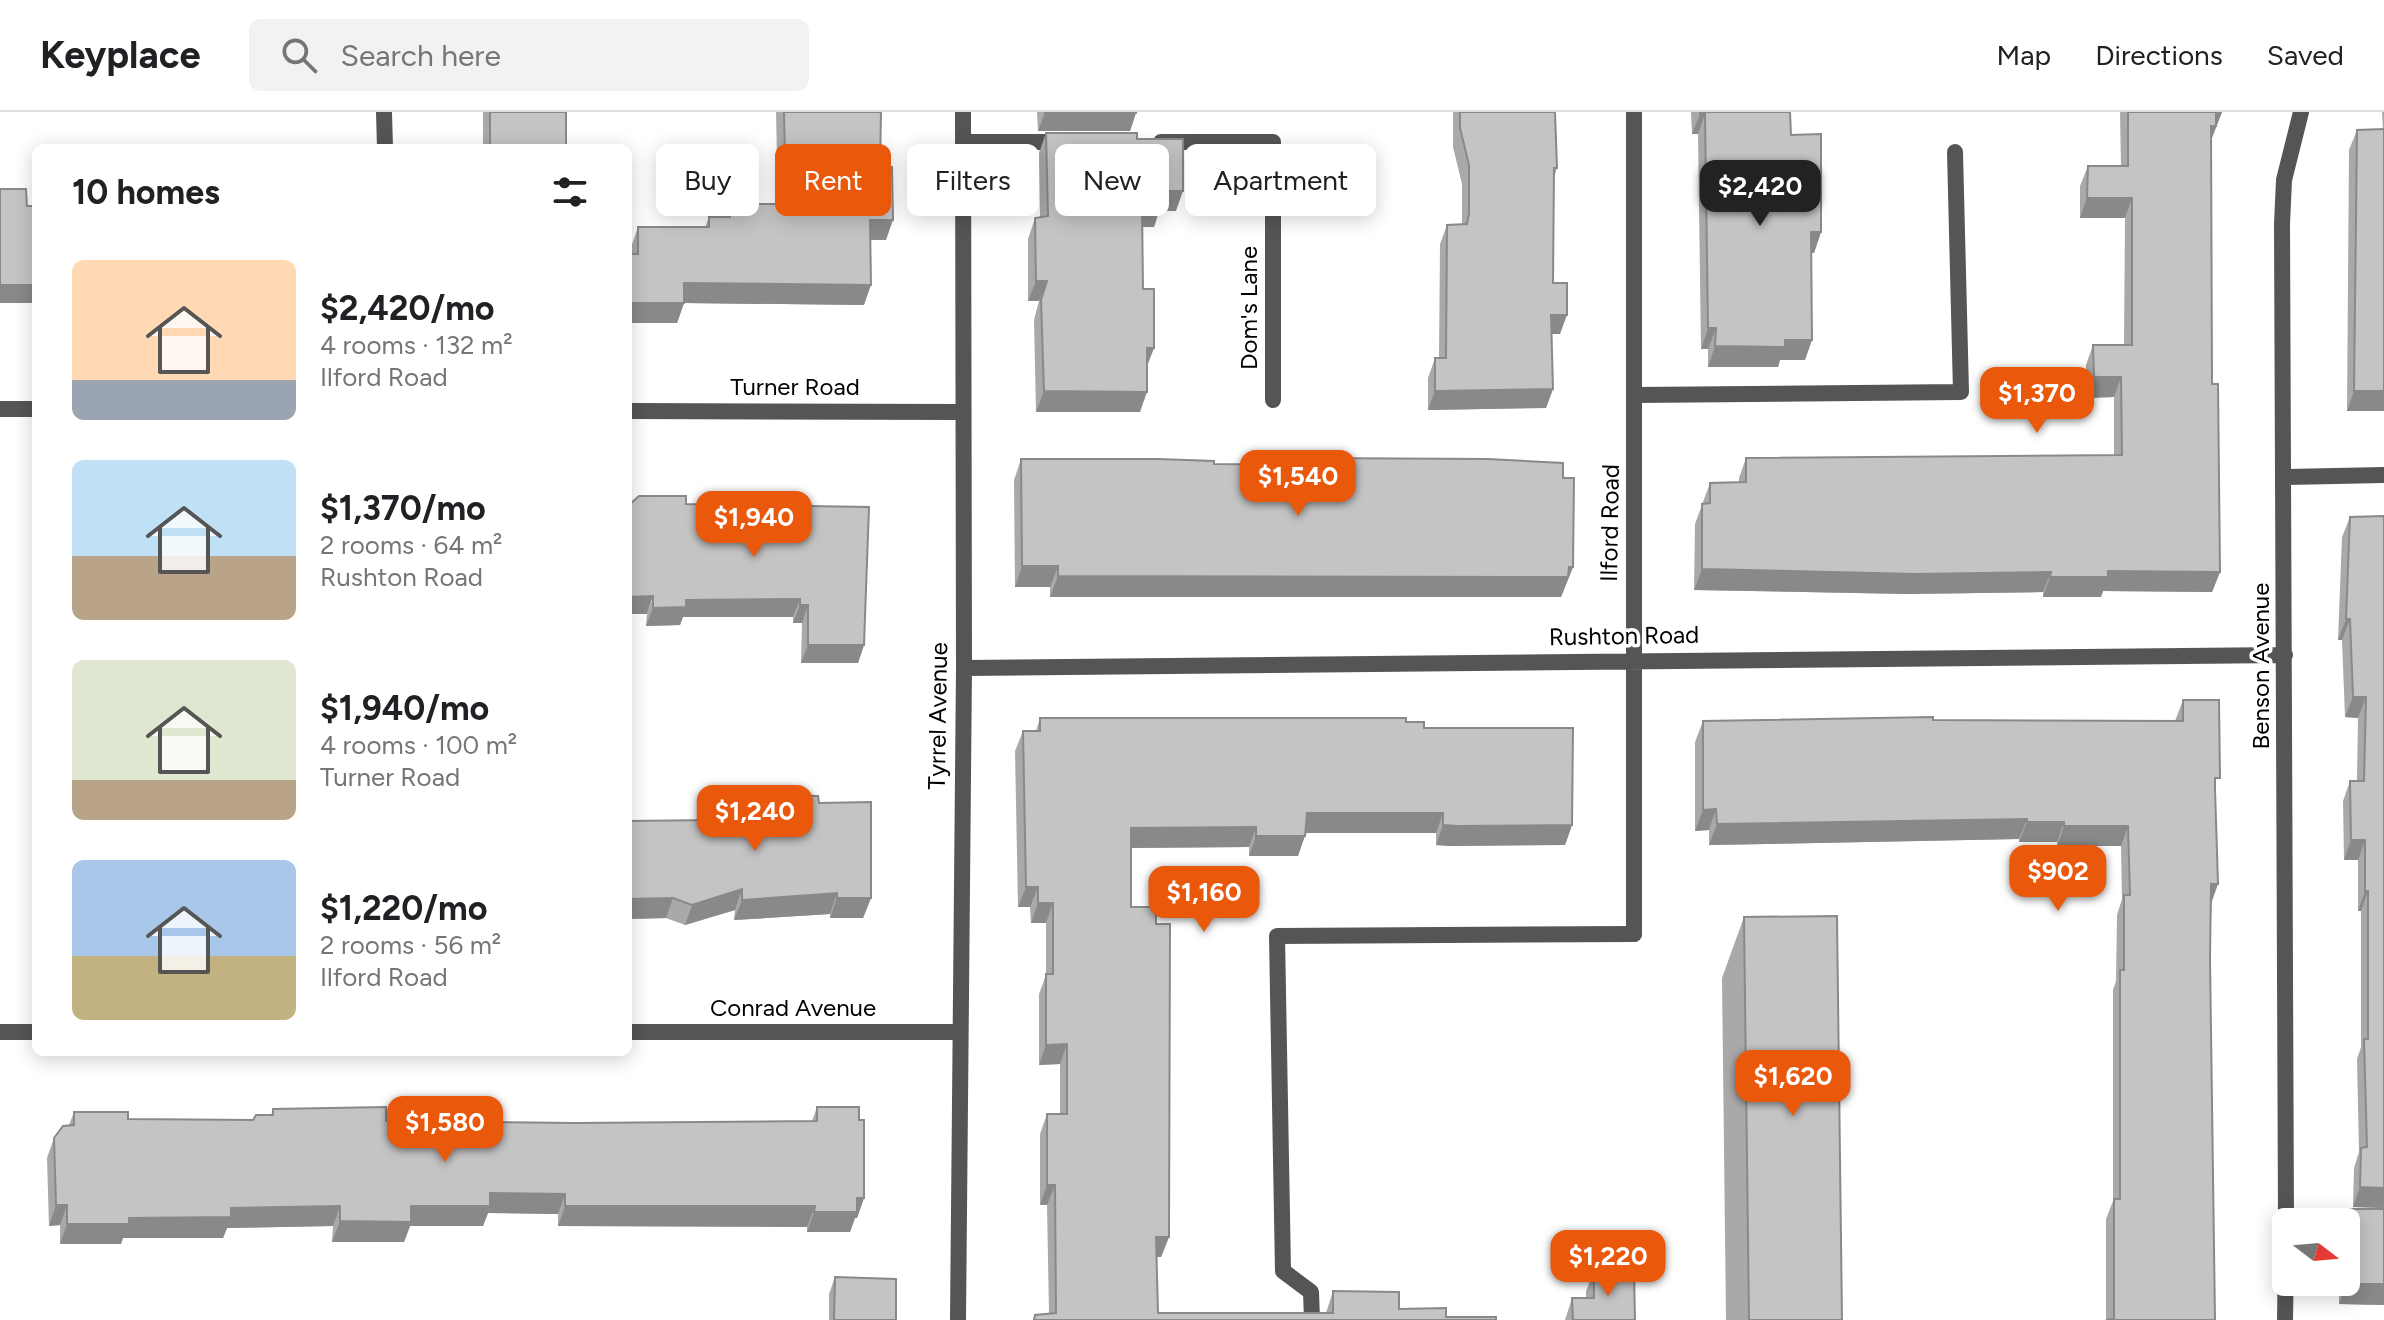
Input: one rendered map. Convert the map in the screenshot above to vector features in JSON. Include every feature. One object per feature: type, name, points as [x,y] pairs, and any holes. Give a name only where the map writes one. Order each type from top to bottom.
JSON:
[{"type":"street","points":[[384,112],[385,144]]},
{"type":"street","name":"Tyrrel Avenue","points":[[958,1320],[958,1032],[964,668],[961,412],[963,112]]},
{"type":"street","name":"Ilford Road","points":[[1312,1320],[1311,1292],[1283,1271],[1277,936],[1634,934],[1634,112]]},
{"type":"street","name":"Benson Avenue","points":[[2286,1208],[2283,209],[2284,180],[2301,112]]},
{"type":"street","points":[[963,142],[1072,142]]},
{"type":"street","name":"Dom's Lane","points":[[1149,142],[1273,142],[1273,400]]},
{"type":"street","points":[[1635,395],[1961,392],[1955,152]]},
{"type":"street","points":[[0,409],[32,409]]},
{"type":"street","name":"Turner Road","points":[[632,411],[961,412]]},
{"type":"street","points":[[2285,477],[2384,475]]},
{"type":"street","name":"Rushton Road","points":[[964,668],[2285,655]]},
{"type":"street","points":[[0,1032],[32,1032]]},
{"type":"street","name":"Conrad Avenue","points":[[632,1032],[958,1032]]},
{"type":"street","points":[[2360,1219],[2384,1219]]},
{"type":"street","points":[[2285,1296],[2285,1320]]},
{"type":"building","points":[[490,112],[566,112],[566,144],[490,144]]},
{"type":"building","points":[[784,112],[881,112],[880,144],[785,144]]},
{"type":"building","points":[[1136,112],[1136,113],[1045,113]]},
{"type":"building","points":[[1460,112],[1555,112],[1557,168],[1554,168],[1553,283],[1567,283],[1567,315],[1551,315],[1553,389],[1435,391],[1435,358],[1446,358],[1447,225],[1467,224],[1469,214],[1469,165],[1460,128]]},
{"type":"building","points":[[1700,112],[1790,112],[1791,135],[1821,134],[1821,232],[1811,232],[1812,340],[1785,340],[1785,347],[1715,346],[1716,328],[1708,328],[1705,114]]},
{"type":"building","points":[[2128,112],[2216,112],[2216,126],[2211,126],[2212,384],[2218,384],[2220,572],[2108,571],[2108,577],[2050,577],[2051,572],[1915,574],[1702,569],[1702,504],[1710,503],[1710,483],[1746,482],[1746,458],[2122,455],[2121,377],[2094,377],[2093,345],[2132,345],[2132,198],[2087,198],[2088,166],[2128,166]]},
{"type":"building","points":[[2384,129],[2384,391],[2354,391],[2357,130]]},
{"type":"building","points":[[1046,133],[1137,133],[1137,139],[1183,139],[1183,191],[1169,191],[1169,144],[1055,144],[1055,216],[1142,216],[1143,289],[1154,289],[1154,348],[1147,348],[1147,392],[1044,391],[1041,300],[1047,281],[1036,281],[1035,218],[1048,216]]},
{"type":"building","points":[[892,167],[893,220],[870,220],[871,285],[684,283],[684,303],[632,303],[632,254],[638,254],[638,227],[709,227],[709,217],[759,216],[759,204],[775,204],[775,216],[891,216]]},
{"type":"building","points":[[0,189],[26,189],[27,206],[32,206],[32,285],[0,285]]},
{"type":"building","points":[[1307,458],[1488,459],[1563,463],[1563,478],[1574,478],[1573,567],[1569,567],[1568,577],[1058,576],[1058,566],[1022,566],[1021,459],[1158,459],[1214,461],[1214,464],[1307,465]]},
{"type":"building","points":[[639,496],[686,496],[686,504],[869,507],[864,645],[808,645],[808,605],[800,605],[800,599],[686,600],[686,607],[653,608],[653,596],[632,597],[632,502]]},
{"type":"building","points":[[2384,516],[2384,1188],[2360,1187],[2361,1148],[2367,1147],[2364,1039],[2368,1039],[2368,891],[2365,891],[2365,840],[2351,840],[2350,781],[2364,781],[2366,697],[2353,697],[2350,619],[2346,619],[2350,517]]},
{"type":"building","points":[[2183,700],[2219,700],[2220,778],[2215,778],[2218,884],[2211,884],[2210,958],[2215,1320],[2106,1320],[2114,1319],[2114,1199],[2120,1199],[2120,970],[2124,970],[2124,895],[2130,895],[2128,826],[2064,826],[2064,822],[2027,822],[2027,819],[1717,824],[1716,809],[1703,810],[1703,721],[1933,717],[1933,720],[2183,721]]},
{"type":"building","points":[[1040,718],[1406,718],[1406,722],[1424,722],[1424,728],[1573,728],[1572,825],[1457,826],[1443,825],[1443,813],[1307,813],[1305,836],[1256,836],[1256,827],[1131,828],[1131,907],[1156,907],[1156,924],[1170,924],[1169,1237],[1156,1237],[1158,1313],[1333,1313],[1333,1291],[1399,1292],[1399,1309],[1446,1308],[1446,1317],[1496,1317],[1496,1320],[1034,1320],[1035,1315],[1056,1313],[1055,1185],[1047,1185],[1047,1114],[1067,1114],[1067,1044],[1046,1045],[1046,974],[1053,974],[1053,903],[1038,903],[1038,887],[1026,887],[1023,731],[1040,731]]},
{"type":"building","points":[[763,795],[818,796],[819,803],[871,802],[871,898],[837,898],[837,893],[742,900],[742,889],[692,905],[673,898],[632,899],[632,821],[714,820],[714,814],[763,815]]},
{"type":"building","points":[[1837,916],[1842,1320],[1749,1320],[1744,917]]},
{"type":"building","points":[[386,1107],[386,1121],[575,1123],[817,1121],[817,1107],[859,1107],[859,1120],[864,1120],[864,1198],[857,1198],[857,1212],[814,1212],[815,1206],[565,1206],[565,1194],[490,1193],[490,1206],[411,1206],[411,1222],[340,1221],[340,1206],[231,1208],[231,1217],[129,1218],[129,1224],[67,1224],[67,1205],[56,1205],[54,1138],[63,1126],[74,1125],[74,1112],[128,1112],[128,1119],[253,1120],[256,1115],[273,1115],[273,1109]]},
{"type":"building","points":[[2360,1209],[2384,1209],[2384,1284],[2360,1284]]},
{"type":"building","points":[[1634,1270],[1635,1320],[1573,1320],[1572,1298],[1594,1298],[1594,1271]]},
{"type":"building","points":[[835,1277],[896,1279],[896,1320],[834,1320]]}]
